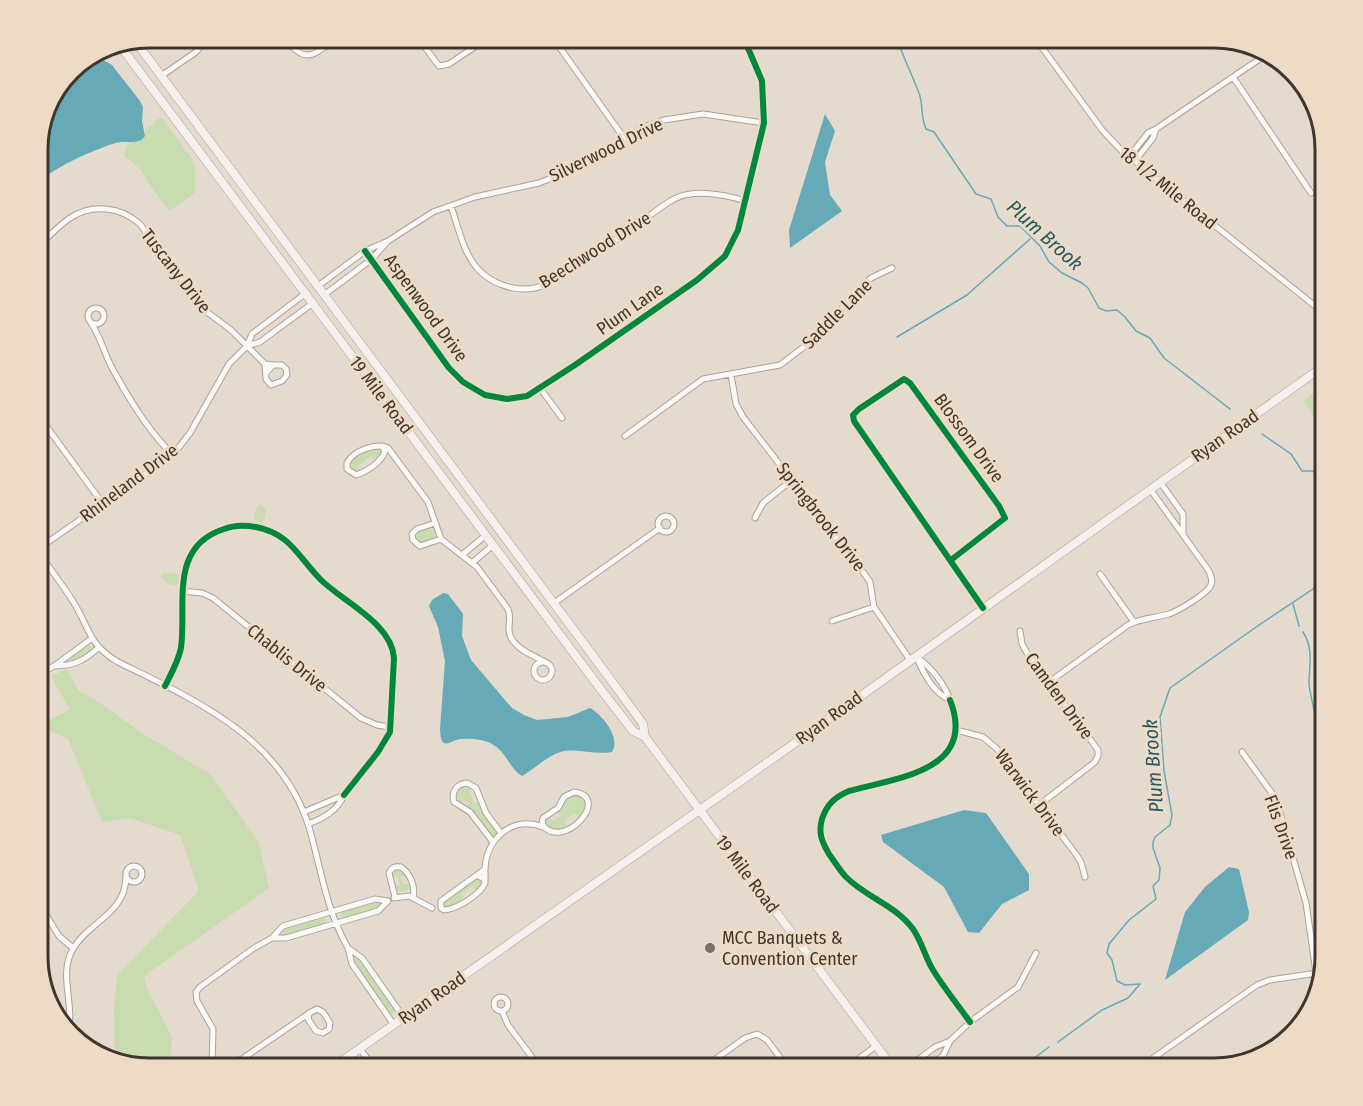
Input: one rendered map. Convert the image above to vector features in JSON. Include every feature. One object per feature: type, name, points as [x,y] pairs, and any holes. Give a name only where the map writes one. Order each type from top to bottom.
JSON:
[{"type":"main road","name":"19 Mile Road","points":[[141,49],[643,724],[645,737]]},
{"type":"main road","name":"19 Mile Road","points":[[125,51],[555,628],[633,731],[645,737],[885,1058]]},
{"type":"main road","points":[[163,102],[172,104],[178,99]]},
{"type":"main road","points":[[288,269],[294,262],[302,265]]},
{"type":"main road","points":[[354,359],[364,360],[368,354]]},
{"type":"main road","name":"Ryan Road","points":[[347,1058],[1315,373]]},
{"type":"main road","points":[[485,534],[491,526],[498,528]]},
{"type":"main road","points":[[555,628],[563,631],[570,625]]},
{"type":"main road","points":[[621,715],[628,716],[633,711]]},
{"type":"street","points":[[161,76],[199,48]]},
{"type":"street","points":[[294,48],[299,53],[312,55],[322,48]]},
{"type":"street","points":[[426,48],[439,66],[449,64],[473,48]]},
{"type":"street","points":[[560,48],[624,138]]},
{"type":"street","name":"Plum Lane","points":[[495,398],[527,396],[540,388],[697,280],[725,256],[738,230],[764,123],[762,81],[748,48]]},
{"type":"street","name":"18 1/2 Mile Road","points":[[1042,48],[1103,131],[1129,156],[1315,305]]},
{"type":"street","points":[[1129,156],[1149,133],[1259,59]]},
{"type":"street","points":[[1233,78],[1311,193]]},
{"type":"street","name":"Silverwood Drive","points":[[318,286],[365,251],[388,241],[433,212],[475,196],[539,183],[569,171],[646,126],[664,120],[703,114],[764,123]]},
{"type":"street","points":[[1135,161],[1153,138],[1156,129]]},
{"type":"street","name":"Beechwood Drive","points":[[451,206],[468,254],[476,267],[498,284],[518,289],[536,288],[548,283],[674,199],[688,195],[707,194],[745,201]]},
{"type":"street","name":"Tuscany Drive","points":[[48,237],[67,219],[82,212],[103,209],[126,214],[140,224],[203,309],[231,330],[265,364]]},
{"type":"street","name":"Silverwood Drive","points":[[324,295],[372,259],[388,241]]},
{"type":"street","name":"Aspenwood Drive","points":[[365,251],[449,368],[478,393],[495,398]]},
{"type":"street","name":"Saddle Lane","points":[[624,436],[704,379],[780,365],[822,333],[871,278],[892,268]]},
{"type":"street","name":"Rhineland Drive","points":[[48,544],[173,455],[190,433],[229,364],[247,346],[252,334],[306,293]]},
{"type":"street","name":"Rhineland Drive","points":[[247,346],[260,342],[313,303]]},
{"type":"street","points":[[98,334],[104,313],[94,308],[88,314],[88,319],[98,334],[113,369],[153,433],[173,455]]},
{"type":"street","points":[[91,323],[96,325],[101,323]]},
{"type":"street","points":[[265,364],[273,365],[286,369],[287,375],[278,383],[271,384],[266,379],[265,364]]},
{"type":"street","points":[[266,373],[273,365]]},
{"type":"street","name":"Springbrook Drive","points":[[731,375],[736,404],[743,417],[866,576],[870,582],[874,607],[940,696],[950,700],[956,716],[956,730]]},
{"type":"street","name":"Blossom Drive","points":[[904,379],[910,383],[1003,512],[1005,518],[951,560],[858,428],[853,415],[904,379]]},
{"type":"street","points":[[540,388],[562,418]]},
{"type":"street","points":[[48,428],[103,504]]},
{"type":"street","points":[[391,452],[359,475],[352,474],[347,469],[351,456],[376,446],[382,446],[391,452],[428,502],[441,539],[472,563],[508,609],[511,617],[509,628],[511,639],[551,667],[552,672],[549,678],[543,680],[535,676],[534,656]]},
{"type":"street","points":[[382,446],[385,451],[383,458]]},
{"type":"street","points":[[755,518],[763,503],[792,480]]},
{"type":"street","points":[[1160,482],[1183,514],[1184,535]]},
{"type":"street","points":[[1048,682],[1134,622],[1175,612],[1211,585],[1209,571],[1150,489]]},
{"type":"street","points":[[435,523],[417,529],[412,534],[413,540],[420,546],[441,539]]},
{"type":"street","points":[[165,686],[180,651],[182,591],[187,563],[204,540],[218,531],[233,526],[258,527],[284,538],[320,579],[380,628],[391,642],[394,658],[390,727],[387,738],[339,805],[332,812],[308,824]]},
{"type":"street","points":[[554,603],[660,528]]},
{"type":"street","points":[[462,555],[485,534]]},
{"type":"street","points":[[472,563],[493,545]]},
{"type":"street","points":[[951,560],[983,608]]},
{"type":"street","points":[[48,566],[75,605],[91,639],[98,648],[118,662],[226,720],[246,734],[279,769],[304,812],[331,912],[348,948],[352,964],[394,1025]]},
{"type":"street","points":[[1100,574],[1134,622]]},
{"type":"street","name":"Chablis Drive","points":[[182,591],[202,593],[213,598],[355,713],[368,722],[390,727]]},
{"type":"street","points":[[832,621],[874,607]]},
{"type":"street","name":"Camden Drive","points":[[1020,631],[1024,649],[1096,746],[1098,756],[1095,762],[1039,805]]},
{"type":"street","points":[[48,669],[91,639]]},
{"type":"street","points":[[54,666],[79,663],[98,648]]},
{"type":"street","points":[[536,664],[547,663]]},
{"type":"street","points":[[956,730],[950,746],[933,765],[912,775],[839,795],[827,806],[821,823],[822,841],[836,865],[846,877],[887,904],[902,917],[917,935],[934,972],[970,1022]]},
{"type":"street","name":"Warwick Drive","points":[[956,730],[983,737],[991,742],[1075,853],[1081,862],[1085,877]]},
{"type":"street","name":"Flis Drive","points":[[1242,752],[1274,796],[1280,809],[1306,903],[1315,960]]},
{"type":"street","points":[[493,842],[470,812],[454,802],[453,794],[457,786],[467,783],[476,788],[486,813],[501,833]]},
{"type":"street","points":[[272,938],[286,938],[378,911],[395,897],[413,897],[432,908],[444,910],[456,908],[483,889],[485,869],[493,842],[501,833],[516,825],[534,824],[557,833],[565,831],[586,816],[589,809],[588,802],[581,793],[571,793],[564,797],[558,807],[534,824]]},
{"type":"street","points":[[304,812],[344,795]]},
{"type":"street","points":[[543,818],[544,828]]},
{"type":"street","points":[[69,1018],[67,973],[73,948],[111,912],[126,887],[140,880],[142,875],[140,868],[135,865],[130,866],[127,871],[126,887]]},
{"type":"street","points":[[395,897],[389,873],[393,867],[399,866],[408,874],[413,887],[413,897]]},
{"type":"street","points":[[432,908],[485,869]]},
{"type":"street","points":[[477,875],[482,877],[485,883]]},
{"type":"street","points":[[126,876],[135,882]]},
{"type":"street","points":[[212,1058],[213,1029],[196,998],[197,990],[254,948],[272,938],[283,926],[375,899],[388,901]]},
{"type":"street","points":[[441,901],[440,907],[444,910]]},
{"type":"street","points":[[48,918],[59,936],[73,948]]},
{"type":"street","points":[[348,948],[362,958],[404,1018]]},
{"type":"street","points":[[940,1058],[950,1041],[970,1022],[1018,987],[1036,954]]},
{"type":"street","points":[[1153,1058],[1257,985],[1270,980],[1313,976]]},
{"type":"street","points":[[243,1058],[311,1012],[318,1010],[323,1012],[329,1020],[330,1026],[325,1032],[320,1033],[311,1023],[308,1017],[311,1012]]},
{"type":"street","points":[[502,1011],[508,1026],[532,1058]]},
{"type":"street","points":[[300,1019],[311,1023]]},
{"type":"street","points":[[717,1058],[745,1038],[757,1034],[767,1040],[780,1058]]},
{"type":"street","points":[[920,1058],[935,1047],[950,1041]]},
{"type":"street","points":[[860,1058],[876,1046]]},
{"type":"street","points":[[360,1049],[367,1058]]},
{"type":"green space","points":[[162,118],[191,158],[195,168],[195,193],[169,211],[140,169],[124,155],[127,145],[138,141],[145,135],[145,129],[154,124],[157,119]]},
{"type":"green space","points":[[1315,392],[1315,417],[1303,401]]},
{"type":"green space","points":[[376,448],[381,450],[381,455],[374,460],[371,456],[358,466],[359,471],[351,468],[350,463],[353,458]]},
{"type":"green space","points":[[261,504],[266,510],[264,520],[261,522],[255,520],[254,516]]},
{"type":"green space","points":[[429,527],[434,530],[435,539],[421,544],[415,539],[418,531]]},
{"type":"green space","points":[[164,573],[179,574],[178,585],[165,582],[161,575]]},
{"type":"green space","points":[[88,645],[92,648],[86,653],[65,662]]},
{"type":"green space","points":[[67,669],[78,690],[142,733],[210,774],[258,841],[269,888],[144,976],[147,989],[172,1037],[171,1058],[129,1056],[115,1052],[114,1007],[117,975],[199,891],[180,835],[130,818],[102,822],[68,739],[48,730],[48,720],[70,710],[51,676]]},
{"type":"green space","points":[[463,786],[473,788],[469,791],[474,803],[479,802],[483,813],[496,832],[495,836],[490,835],[467,807],[469,802],[463,800],[461,804],[456,794]]},
{"type":"green space","points":[[573,795],[581,797],[586,804],[583,815],[578,818],[575,813],[564,821],[567,826],[558,830],[551,828],[546,823],[547,819],[550,817],[553,821],[560,816],[557,812],[566,799]]},
{"type":"green space","points":[[397,869],[405,875],[400,877],[404,885],[409,883],[406,891],[397,889],[396,886],[400,885],[398,876],[393,877],[392,874]]},
{"type":"green space","points":[[477,879],[482,881],[482,886],[476,890],[472,886],[461,894],[464,898],[452,906],[444,906],[445,902]]},
{"type":"green space","points":[[376,902],[379,905],[378,908],[344,918],[340,916],[343,911]]},
{"type":"green space","points":[[321,918],[326,920],[323,925],[287,935],[283,933],[285,929]]},
{"type":"green space","points":[[358,959],[394,1010],[394,1014],[390,1013],[354,962]]},
{"type":"water","points":[[103,60],[112,65],[140,101],[143,107],[142,121],[145,136],[135,142],[115,143],[48,175],[48,142],[51,123],[58,104],[82,73]]},
{"type":"water","points":[[825,114],[835,131],[825,162],[830,195],[842,211],[790,248],[789,230]]},
{"type":"water","points":[[443,593],[448,594],[463,614],[462,636],[471,660],[512,708],[537,720],[568,717],[590,708],[609,727],[614,740],[612,752],[564,751],[548,758],[522,776],[516,772],[496,746],[489,743],[465,739],[444,743],[440,729],[445,661],[438,627],[429,606],[432,600]]},
{"type":"water","points":[[964,810],[986,813],[1029,874],[1029,890],[1002,904],[979,933],[968,932],[944,887],[883,842],[881,835]]},
{"type":"water","points":[[1229,867],[1239,869],[1249,912],[1248,920],[1165,980],[1185,912],[1205,887]]},
{"type":"waterway","name":"Plum Brook","points":[[900,48],[920,96],[926,129],[934,132],[976,194],[991,199],[998,217],[1007,226],[1020,226],[1040,246],[1049,262],[1062,273],[1088,288],[1099,308],[1106,311],[1117,310],[1136,331],[1150,338],[1164,358],[1230,409]]},
{"type":"waterway","points":[[897,337],[967,295],[1030,239]]},
{"type":"waterway","name":"Plum Brook","points":[[1262,434],[1291,454],[1302,471],[1315,472]]},
{"type":"waterway","name":"Plum Brook","points":[[1058,1042],[1102,1010],[1128,998],[1140,984],[1125,985],[1117,981],[1112,960],[1107,953],[1109,944],[1129,920],[1156,899],[1153,886],[1159,880],[1160,868],[1153,842],[1155,837],[1170,825],[1172,815],[1164,771],[1160,717],[1170,688],[1315,588]]},
{"type":"waterway","points":[[1293,604],[1299,626]]},
{"type":"waterway","points":[[1303,632],[1310,651],[1309,684],[1315,713]]},
{"type":"waterway","name":"Plum Brook","points":[[1034,1058],[1049,1047]]},
{"type":"cycle path","points":[[365,251],[449,368],[463,382],[485,395],[507,399],[527,396],[697,280],[725,256],[738,230],[764,123],[762,81],[748,48]]},
{"type":"cycle path","points":[[951,560],[1005,518],[999,506],[910,383],[904,379],[859,409],[853,415],[854,421],[983,608]]},
{"type":"cycle path","points":[[165,686],[181,648],[184,579],[187,563],[195,549],[206,538],[232,527],[256,527],[278,535],[293,547],[321,580],[376,624],[391,646],[394,658],[390,732],[378,752],[344,795]]},
{"type":"cycle path","points":[[950,700],[956,724],[953,742],[943,757],[928,767],[909,775],[849,791],[840,796],[826,809],[822,819],[821,833],[829,854],[845,876],[861,890],[897,913],[913,929],[933,970],[970,1022]]},
{"type":"place","name":"MCC Banquets & Convention Center","points":[[710,948]]}]
